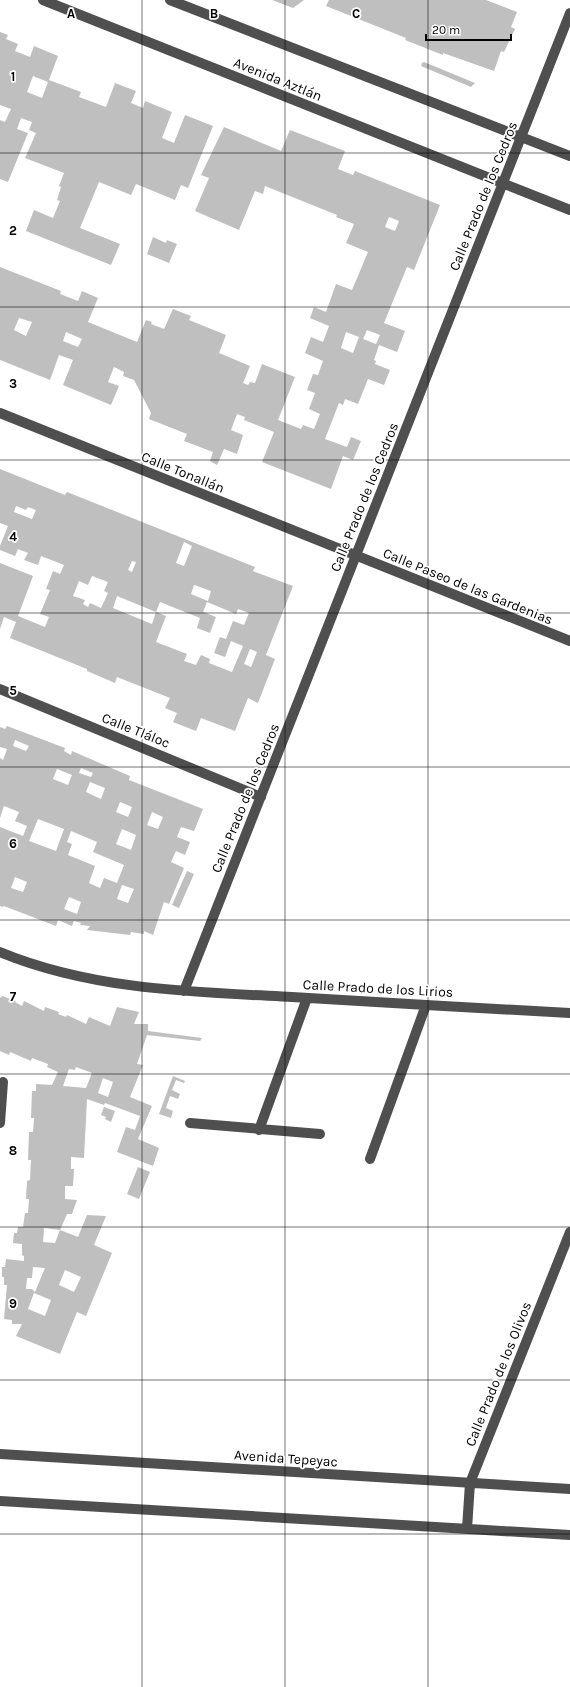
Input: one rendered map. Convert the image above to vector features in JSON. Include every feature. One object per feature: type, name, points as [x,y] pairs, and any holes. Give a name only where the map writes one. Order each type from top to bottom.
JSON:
[{"type":"street","name":"Avenida Aztlán","points":[[43,0],[570,210]]},
{"type":"street","points":[[170,0],[570,156]]},
{"type":"street","name":"Calle Prado de los Cedros","points":[[184,991],[570,13]]},
{"type":"street","name":"Calle Tonallán","points":[[0,413],[356,557]]},
{"type":"street","name":"Calle Paseo de las Gardenias","points":[[356,557],[570,641]]},
{"type":"street","name":"Calle Tláloc","points":[[0,689],[260,797]]},
{"type":"street","name":"Calle Prado de los Lirios","points":[[0,952],[28,964],[93,979],[184,991],[570,1013]]},
{"type":"street","points":[[259,1130],[307,998]]},
{"type":"street","points":[[370,1158],[426,1005]]},
{"type":"street","points":[[0,1123],[3,1082]]},
{"type":"street","points":[[190,1123],[320,1134]]},
{"type":"street","name":"Calle Prado de los Olivos","points":[[467,1529],[470,1483],[570,1232]]},
{"type":"street","name":"Avenida Tepeyac","points":[[0,1454],[570,1489]]},
{"type":"street","points":[[0,1501],[570,1535]]},
{"type":"building","points":[[272,0],[304,0],[293,8]]},
{"type":"building","points":[[329,0],[486,0],[517,12],[511,27],[515,29],[504,52],[501,51],[494,71],[443,53],[443,55],[405,40],[406,38],[326,6]]},
{"type":"building","points":[[0,32],[8,35],[6,39],[18,44],[15,51],[30,57],[34,46],[58,56],[49,80],[81,92],[79,97],[106,107],[115,83],[136,91],[131,103],[143,108],[145,101],[172,112],[162,138],[174,143],[185,115],[213,126],[188,188],[181,185],[175,200],[136,184],[131,195],[99,182],[80,228],[120,244],[111,265],[26,231],[34,210],[53,218],[60,201],[57,200],[61,187],[59,186],[64,173],[25,158],[36,133],[29,130],[32,122],[21,118],[17,129],[28,133],[8,182],[0,179],[0,120],[5,122],[11,109],[0,105]],"holes":[[[33,76],[48,82],[42,98],[27,92]]]},
{"type":"building","points":[[424,62],[475,83],[471,87],[421,66]]},
{"type":"building","points":[[224,127],[281,151],[290,130],[345,151],[338,169],[353,175],[355,171],[440,205],[414,270],[407,267],[384,323],[405,331],[397,352],[379,345],[374,360],[376,361],[375,364],[390,370],[384,385],[368,379],[358,404],[345,399],[343,405],[339,403],[325,439],[347,447],[351,437],[361,441],[353,460],[343,456],[331,489],[262,462],[274,432],[244,420],[245,417],[237,414],[231,430],[243,435],[237,454],[224,449],[217,465],[210,461],[213,452],[184,441],[187,434],[149,419],[151,413],[134,380],[123,376],[124,372],[114,367],[108,382],[119,386],[111,405],[63,385],[73,360],[59,355],[50,380],[0,360],[0,267],[61,291],[60,294],[78,301],[82,291],[98,298],[88,322],[137,342],[146,320],[152,322],[151,324],[164,329],[173,309],[191,316],[189,320],[226,335],[219,353],[250,366],[243,383],[248,385],[250,382],[255,383],[262,364],[295,377],[278,420],[301,429],[303,425],[314,429],[320,414],[309,409],[315,393],[307,390],[313,374],[318,375],[323,361],[305,353],[311,337],[323,342],[329,326],[310,318],[314,307],[326,312],[336,284],[352,290],[368,252],[346,243],[354,224],[336,217],[337,215],[265,186],[263,194],[255,191],[239,230],[195,211],[209,178],[201,175]],"holes":[[[389,217],[399,221],[395,231],[385,227]],[[19,318],[32,322],[26,336],[14,330]],[[367,330],[380,335],[376,344],[363,339]],[[66,332],[82,339],[78,347],[63,341]],[[346,332],[359,337],[353,353],[341,348]]]},
{"type":"building","points":[[153,237],[166,243],[167,240],[177,244],[169,263],[147,254]]},
{"type":"building","points":[[0,469],[65,495],[67,492],[255,567],[253,571],[293,586],[266,655],[275,659],[258,703],[248,698],[235,731],[201,718],[196,731],[173,722],[177,713],[165,708],[170,698],[117,677],[115,683],[87,671],[87,669],[10,638],[16,622],[4,617],[0,629],[0,563],[33,576],[18,616],[45,627],[49,617],[40,614],[50,590],[46,589],[53,571],[60,574],[64,565],[41,556],[38,565],[24,560],[28,553],[18,549],[15,556],[0,550],[0,546],[8,526],[0,523]],"holes":[[[16,506],[26,510],[28,507],[36,510],[32,519],[14,512]],[[184,542],[192,546],[184,566],[176,563]],[[132,561],[136,562],[132,572],[128,570]],[[92,576],[108,582],[104,591],[108,593],[101,608],[90,603],[88,607],[83,604],[85,600],[73,596],[79,581],[88,585]],[[194,585],[211,591],[208,601],[191,594]],[[117,596],[156,612],[152,624],[113,608]],[[160,602],[200,618],[197,628],[210,633],[216,617],[203,612],[207,602],[236,614],[238,609],[249,613],[244,625],[233,621],[226,639],[220,637],[214,653],[225,657],[231,641],[243,646],[232,672],[209,663],[210,659],[201,655],[196,665],[184,661],[187,654],[156,642],[166,616],[156,612]],[[250,649],[257,652],[251,667],[244,664]]]},
{"type":"building","points":[[7,726],[65,748],[64,751],[71,755],[72,751],[130,776],[129,780],[203,809],[194,831],[181,827],[177,837],[190,842],[185,855],[176,851],[171,862],[184,868],[169,904],[164,902],[153,935],[144,931],[144,934],[131,932],[130,935],[87,930],[90,926],[80,925],[81,923],[74,921],[72,926],[58,920],[56,926],[4,906],[0,906],[0,827],[23,836],[27,826],[15,821],[19,812],[4,806],[0,818],[0,758],[3,760],[7,749],[0,747],[0,727],[5,729]],"holes":[[[15,740],[29,746],[26,751],[13,746]],[[81,768],[93,773],[91,777],[79,773]],[[57,769],[72,775],[68,785],[53,779]],[[90,782],[105,788],[101,799],[86,792]],[[120,802],[132,807],[128,817],[116,812]],[[152,812],[163,817],[158,829],[147,825]],[[38,819],[64,829],[56,851],[29,841]],[[122,829],[136,835],[131,850],[116,844]],[[71,831],[97,842],[93,852],[124,865],[117,883],[104,878],[100,888],[89,883],[95,866],[68,855],[72,844],[67,842]],[[15,877],[27,882],[23,892],[11,888]],[[122,885],[134,889],[128,903],[117,899]],[[69,897],[81,902],[77,914],[64,909]]]},
{"type":"building","points":[[187,871],[194,874],[179,908],[172,905]]},
{"type":"building","points":[[2,996],[16,1001],[15,1002],[22,1006],[24,1001],[44,1011],[45,1007],[59,1012],[58,1014],[66,1017],[67,1015],[86,1024],[89,1017],[110,1026],[117,1007],[139,1012],[134,1024],[148,1024],[148,1031],[202,1038],[200,1041],[147,1035],[137,1064],[143,1065],[130,1097],[152,1106],[138,1139],[159,1148],[153,1166],[117,1152],[126,1127],[135,1130],[140,1116],[105,1103],[104,1105],[87,1099],[84,1158],[71,1157],[71,1169],[74,1169],[73,1186],[65,1186],[65,1199],[77,1200],[72,1214],[67,1214],[60,1230],[78,1237],[87,1215],[106,1216],[94,1245],[112,1253],[86,1316],[77,1312],[60,1354],[16,1336],[22,1324],[12,1324],[12,1320],[4,1319],[7,1285],[4,1285],[2,1267],[5,1267],[6,1259],[24,1261],[24,1256],[22,1255],[22,1244],[13,1243],[14,1233],[17,1233],[18,1227],[23,1227],[25,1213],[28,1213],[29,1199],[26,1199],[27,1181],[30,1180],[31,1160],[28,1160],[29,1132],[33,1132],[34,1118],[31,1118],[32,1091],[36,1091],[36,1084],[52,1085],[58,1072],[47,1067],[48,1064],[32,1058],[31,1061],[10,1052],[9,1055],[0,1051],[0,997],[1,998]],"holes":[[[76,1067],[92,1073],[86,1088],[63,1086],[69,1069],[75,1070]],[[103,1078],[113,1082],[108,1097],[98,1093]],[[44,1228],[60,1230],[55,1243],[43,1242]],[[33,1267],[45,1268],[35,1292],[32,1289],[26,1289],[27,1278],[32,1278]],[[65,1270],[81,1277],[74,1292],[59,1285]],[[34,1293],[51,1300],[45,1316],[28,1309]]]},
{"type":"building","points":[[173,1076],[185,1081],[184,1083],[176,1080],[172,1090],[180,1094],[178,1099],[170,1096],[166,1108],[173,1111],[171,1118],[159,1114]]},
{"type":"building","points":[[104,1107],[115,1111],[111,1122],[105,1119],[106,1117],[101,1115]]},
{"type":"building","points":[[138,1167],[150,1172],[139,1199],[127,1194]]}]
